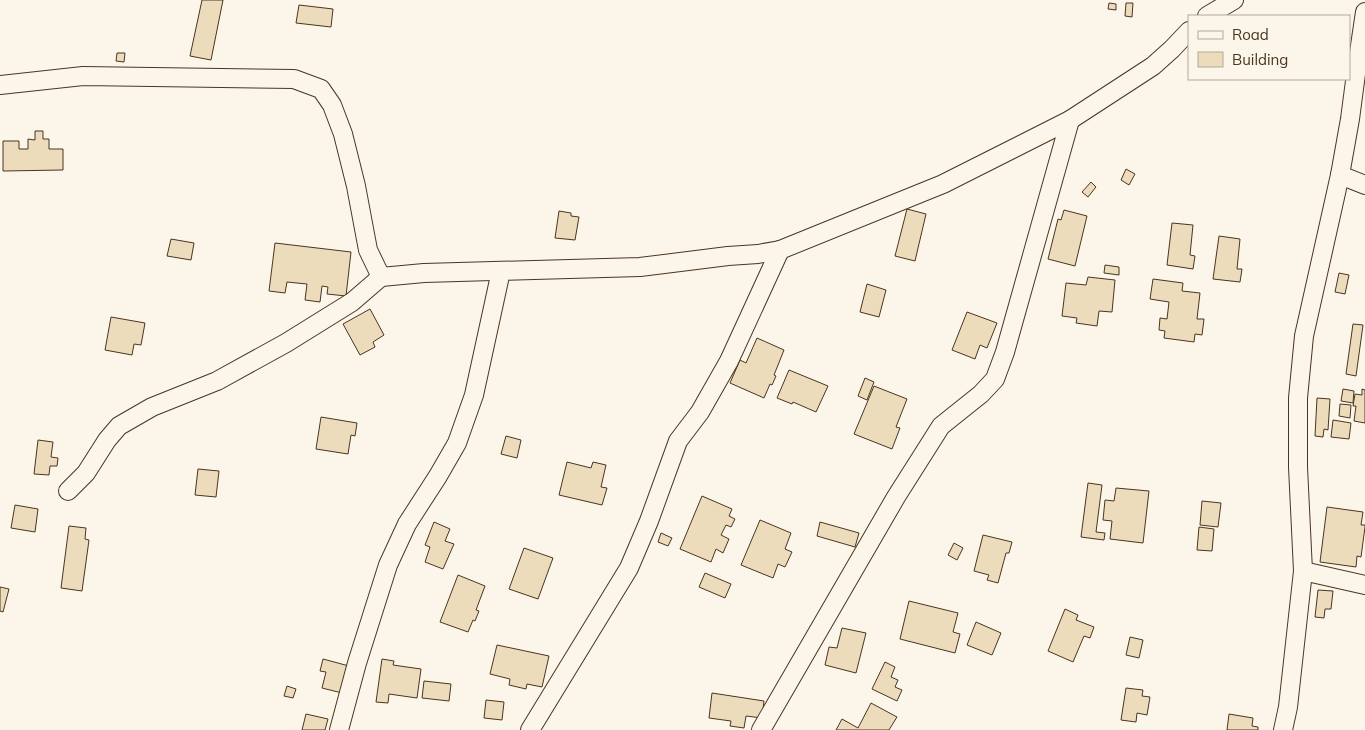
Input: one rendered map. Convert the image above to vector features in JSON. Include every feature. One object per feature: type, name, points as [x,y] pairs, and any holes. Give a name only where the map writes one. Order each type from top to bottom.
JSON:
[{"type":"street","points":[[1209,15],[1234,0]]},
{"type":"street","points":[[1283,730],[1288,707],[1303,571],[1298,467],[1298,398],[1304,336],[1340,175],[1365,12]]},
{"type":"street","points":[[68,491],[86,473],[107,440],[119,426],[152,407],[217,381],[286,343],[352,302],[381,277],[424,273],[640,267],[780,250],[943,184],[1070,120],[1153,66],[1188,32]]},
{"type":"street","points":[[0,85],[83,76],[248,77],[294,79],[321,89],[332,105],[343,134],[356,186],[368,250],[381,277]]},
{"type":"street","points":[[761,730],[896,497],[941,426],[981,394],[995,379],[1005,352],[1070,120]]},
{"type":"street","points":[[1340,175],[1365,185]]},
{"type":"street","points":[[530,730],[629,568],[678,441],[700,412],[729,361],[780,250]]},
{"type":"street","points":[[339,730],[356,663],[388,565],[407,524],[457,443],[474,395],[501,271]]},
{"type":"street","points":[[1303,571],[1365,585]]},
{"type":"building","points":[[202,0],[223,0],[211,60],[190,56]]},
{"type":"building","points":[[1109,3],[1116,4],[1116,10],[1108,9]]},
{"type":"building","points":[[1126,3],[1133,3],[1132,17],[1125,16]]},
{"type":"building","points":[[299,5],[333,9],[331,27],[296,23]]},
{"type":"building","points":[[117,53],[125,53],[124,62],[116,61]]},
{"type":"building","points":[[35,131],[43,131],[43,139],[49,139],[49,149],[63,149],[63,170],[3,171],[3,141],[19,141],[19,149],[28,149],[28,139],[35,140]]},
{"type":"building","points":[[1126,169],[1135,174],[1129,185],[1121,180]]},
{"type":"building","points":[[1091,182],[1096,187],[1088,197],[1082,192]]},
{"type":"building","points":[[907,209],[926,214],[915,261],[895,256]]},
{"type":"building","points":[[1064,210],[1087,216],[1075,266],[1048,259],[1058,219],[1061,220]]},
{"type":"building","points":[[559,211],[571,213],[571,216],[579,217],[575,240],[555,238]]},
{"type":"building","points":[[1172,223],[1193,225],[1190,255],[1195,256],[1193,269],[1167,265]]},
{"type":"building","points":[[1219,236],[1240,239],[1237,269],[1242,269],[1240,282],[1213,279]]},
{"type":"building","points":[[171,239],[194,243],[191,260],[167,256]]},
{"type":"building","points":[[275,243],[351,252],[346,296],[327,294],[328,287],[322,286],[320,302],[305,300],[307,284],[287,282],[285,293],[269,291]]},
{"type":"building","points":[[1105,265],[1119,267],[1119,275],[1104,273]]},
{"type":"building","points":[[1339,273],[1349,275],[1345,294],[1335,292]]},
{"type":"building","points":[[1088,277],[1115,280],[1112,312],[1099,311],[1097,326],[1076,323],[1077,318],[1062,316],[1066,283],[1086,285]]},
{"type":"building","points":[[1153,279],[1183,283],[1182,291],[1200,293],[1197,319],[1204,319],[1202,335],[1195,334],[1194,342],[1164,338],[1165,331],[1159,330],[1160,318],[1167,319],[1169,302],[1150,299]]},
{"type":"building","points":[[867,284],[886,290],[879,317],[860,312]]},
{"type":"building","points":[[370,309],[384,335],[373,342],[375,347],[360,355],[343,324]]},
{"type":"building","points":[[967,312],[997,323],[987,348],[980,345],[975,359],[952,350]]},
{"type":"building","points":[[111,317],[145,323],[141,345],[134,344],[132,355],[105,350]]},
{"type":"building","points":[[1353,324],[1363,325],[1356,376],[1346,374]]},
{"type":"building","points":[[757,338],[784,350],[774,375],[776,376],[764,398],[730,383],[740,360],[746,363]]},
{"type":"building","points":[[789,370],[828,386],[816,412],[793,402],[792,404],[777,398]]},
{"type":"building","points":[[865,378],[874,382],[867,400],[858,396]]},
{"type":"building","points":[[874,386],[907,399],[896,427],[900,428],[892,449],[854,434]]},
{"type":"building","points":[[1343,389],[1354,391],[1353,403],[1341,401]]},
{"type":"building","points":[[1362,389],[1365,390],[1365,423],[1354,421],[1356,406],[1353,406],[1355,394],[1362,395]]},
{"type":"building","points":[[1317,398],[1330,399],[1328,430],[1324,429],[1323,437],[1315,436]]},
{"type":"building","points":[[1340,404],[1351,405],[1350,418],[1339,416]]},
{"type":"building","points":[[321,417],[357,423],[355,436],[351,435],[348,454],[316,449]]},
{"type":"building","points":[[1333,420],[1351,423],[1349,439],[1331,437]]},
{"type":"building","points":[[506,436],[521,440],[517,458],[501,454]]},
{"type":"building","points":[[38,440],[53,442],[51,457],[58,458],[57,466],[50,466],[49,475],[34,474]]},
{"type":"building","points":[[567,462],[591,468],[593,462],[606,465],[601,487],[607,488],[602,505],[559,495]]},
{"type":"building","points":[[198,469],[219,471],[216,497],[195,495]]},
{"type":"building","points":[[1088,483],[1102,485],[1096,532],[1105,533],[1104,540],[1081,537]]},
{"type":"building","points":[[1116,488],[1149,491],[1143,543],[1110,539],[1112,521],[1103,520],[1105,500],[1114,501]]},
{"type":"building","points":[[702,496],[732,509],[729,516],[735,519],[731,527],[726,525],[721,535],[729,539],[723,553],[716,549],[711,562],[680,549]]},
{"type":"building","points":[[1202,501],[1221,503],[1218,527],[1200,525]]},
{"type":"building","points":[[15,505],[38,509],[35,532],[11,528]]},
{"type":"building","points":[[1327,507],[1363,512],[1361,525],[1365,525],[1365,527],[1361,557],[1357,556],[1356,567],[1320,562]]},
{"type":"building","points":[[760,520],[791,533],[785,549],[792,552],[785,567],[778,564],[773,578],[741,565]]},
{"type":"building","points":[[434,522],[450,529],[445,541],[454,544],[443,569],[425,562],[430,547],[425,545]]},
{"type":"building","points":[[820,522],[859,533],[855,547],[817,536]]},
{"type":"building","points":[[69,526],[86,528],[85,539],[89,540],[82,591],[61,588]]},
{"type":"building","points":[[1199,527],[1214,529],[1212,551],[1197,550]]},
{"type":"building","points":[[661,533],[672,538],[668,546],[658,542]]},
{"type":"building","points":[[983,535],[1012,542],[1009,553],[1006,553],[998,583],[987,580],[989,575],[974,571]]},
{"type":"building","points":[[954,543],[963,548],[957,560],[948,555]]},
{"type":"building","points":[[524,548],[553,558],[538,599],[509,589]]},
{"type":"building","points":[[705,573],[731,584],[725,598],[699,587]]},
{"type":"building","points":[[458,575],[485,586],[476,610],[479,611],[468,632],[440,622]]},
{"type":"building","points":[[0,587],[9,589],[3,612],[0,611]]},
{"type":"building","points":[[1318,590],[1333,591],[1331,609],[1325,609],[1324,618],[1315,617]]},
{"type":"building","points":[[909,601],[958,613],[953,632],[960,634],[955,653],[900,639]]},
{"type":"building","points":[[1065,609],[1078,615],[1076,620],[1094,627],[1090,638],[1084,636],[1073,662],[1048,651]]},
{"type":"building","points":[[976,622],[1001,633],[992,655],[967,645]]},
{"type":"building","points":[[842,628],[866,633],[856,673],[825,665],[829,647],[837,648]]},
{"type":"building","points":[[1130,637],[1143,640],[1139,658],[1126,655]]},
{"type":"building","points":[[497,645],[549,656],[542,687],[527,684],[526,689],[509,685],[510,679],[490,674]]},
{"type":"building","points":[[323,659],[349,666],[342,693],[322,688],[326,672],[320,671]]},
{"type":"building","points":[[382,659],[394,661],[393,665],[421,669],[417,698],[389,694],[388,703],[376,702]]},
{"type":"building","points":[[885,662],[895,667],[891,677],[898,680],[895,687],[902,690],[897,701],[872,689]]},
{"type":"building","points":[[424,681],[451,684],[449,701],[422,698]]},
{"type":"building","points":[[287,686],[296,689],[293,698],[284,696]]},
{"type":"building","points":[[1126,688],[1143,690],[1142,696],[1150,697],[1147,715],[1137,713],[1136,722],[1121,720]]},
{"type":"building","points":[[712,693],[764,701],[762,718],[746,716],[744,728],[730,726],[731,721],[709,718]]},
{"type":"building","points":[[486,700],[504,702],[502,720],[484,718]]},
{"type":"building","points":[[871,703],[897,717],[889,730],[836,730],[842,719],[858,728]]},
{"type":"building","points":[[306,714],[328,719],[325,730],[302,730]]},
{"type":"building","points":[[1229,714],[1253,718],[1252,726],[1258,727],[1258,730],[1227,730]]}]
